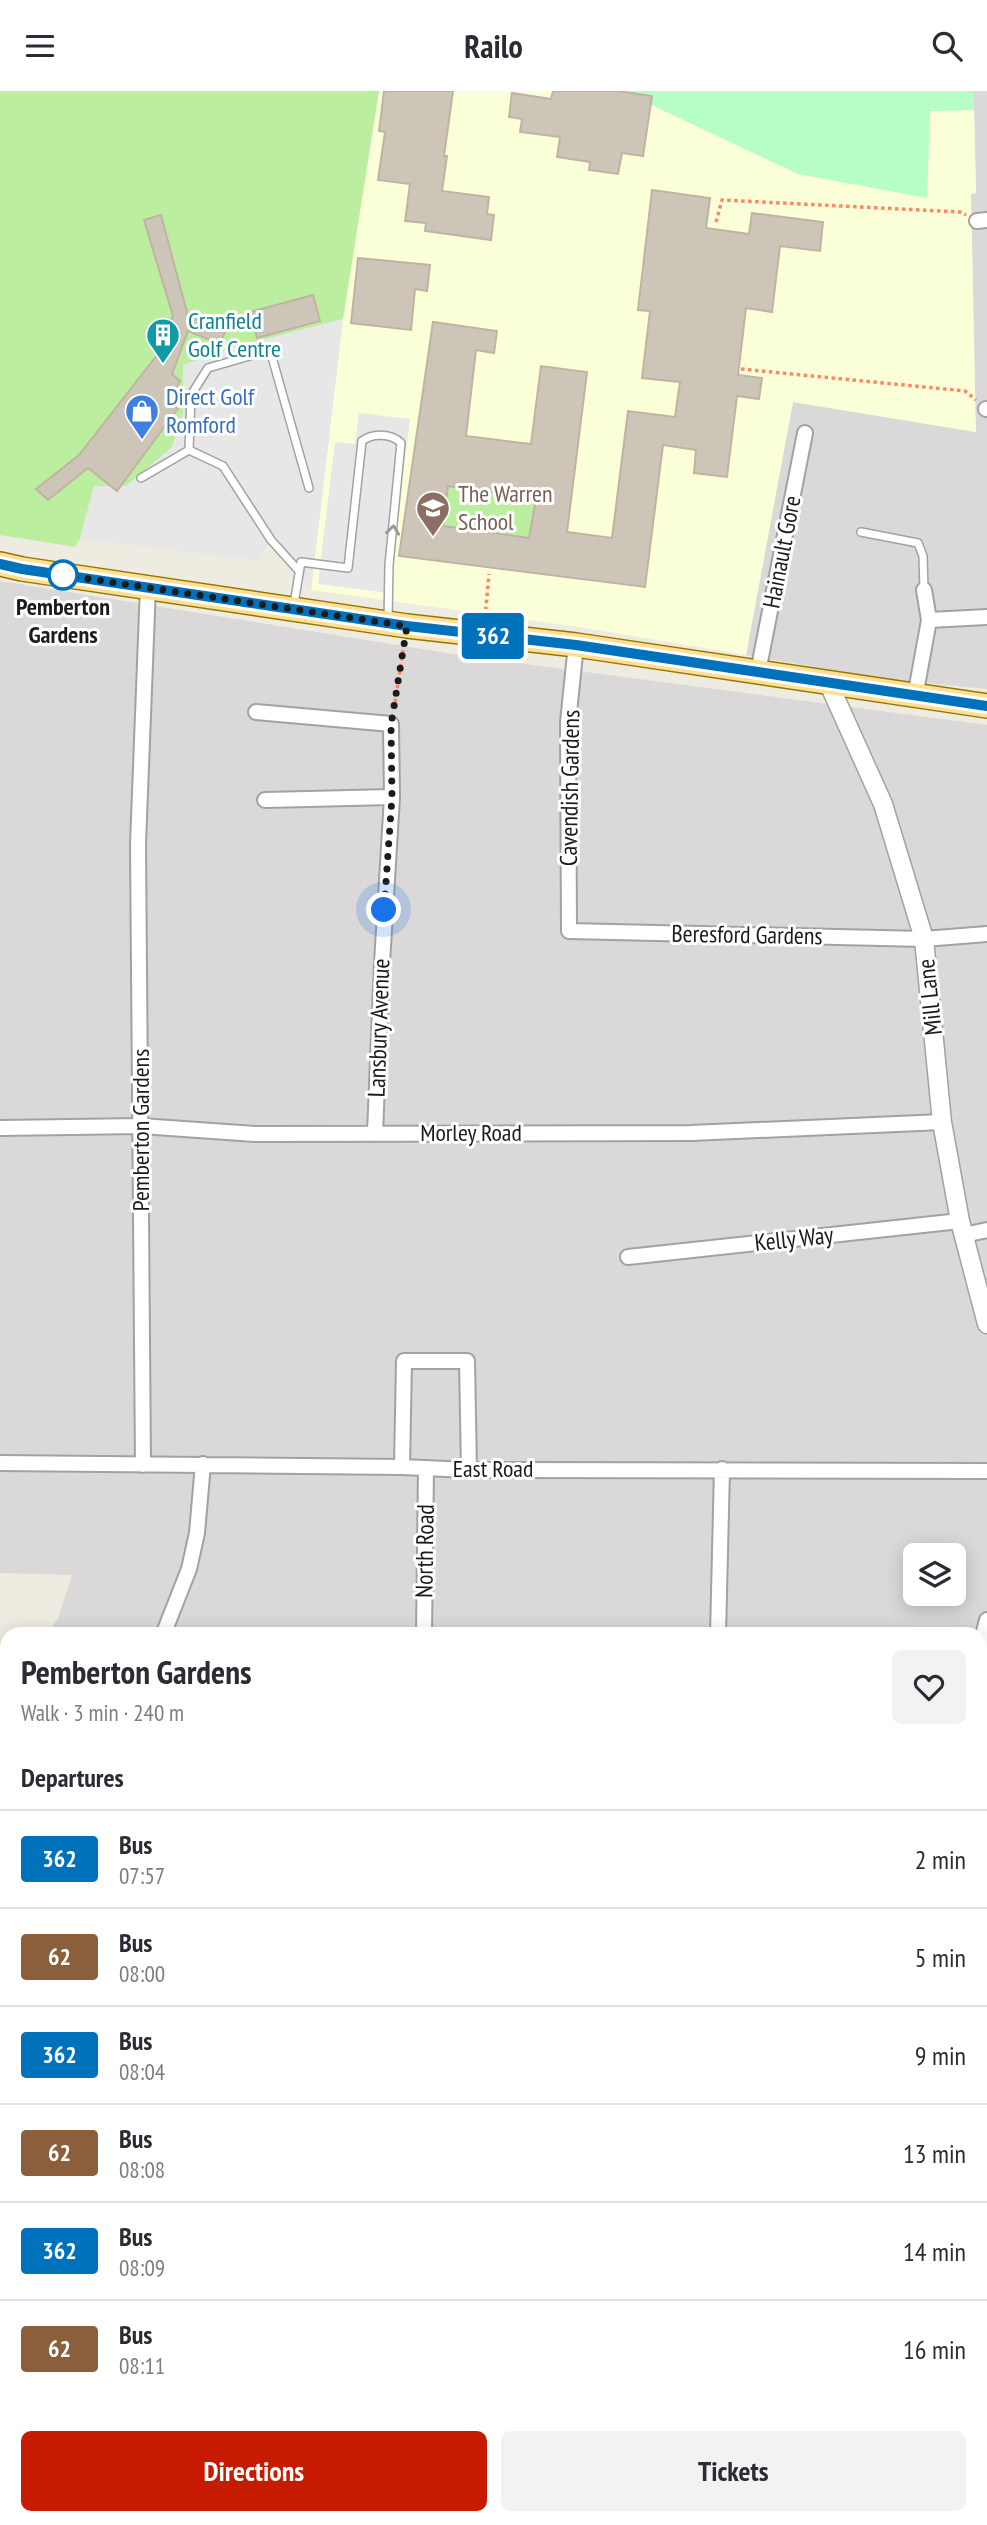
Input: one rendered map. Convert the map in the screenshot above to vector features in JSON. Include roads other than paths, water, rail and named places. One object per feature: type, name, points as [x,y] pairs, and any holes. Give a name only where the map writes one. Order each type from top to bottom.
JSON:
[{"type":"main road","points":[[0,564],[398,625],[576,645],[987,706]]},
{"type":"street","name":"Hainault Gore","points":[[758,672],[805,433]]},
{"type":"street","name":"Pemberton Gardens","points":[[143,1465],[138,844],[148,586]]},
{"type":"street","points":[[915,697],[929,620],[924,590]]},
{"type":"street","points":[[929,620],[987,617]]},
{"type":"street","name":"Cavendish Gardens","points":[[569,932],[568,722],[576,645]]},
{"type":"street","name":"Mill Lane","points":[[828,682],[883,804],[925,939],[943,1122],[962,1228],[987,1324]]},
{"type":"street","name":"Lansbury Avenue","points":[[256,712],[391,725],[392,797],[375,1133]]},
{"type":"street","points":[[265,800],[392,797]]},
{"type":"street","name":"Beresford Gardens","points":[[569,932],[925,939],[987,934]]},
{"type":"street","name":"Morley Road","points":[[0,1128],[141,1126],[255,1134],[691,1132],[943,1122]]},
{"type":"street","name":"Kelly Way","points":[[628,1257],[962,1228],[987,1230]]},
{"type":"street","points":[[402,1467],[404,1361],[467,1361],[469,1470]]},
{"type":"street","name":"East Road","points":[[0,1463],[469,1470],[987,1471]]},
{"type":"street","points":[[166,1627],[188,1569],[197,1533],[203,1464]]},
{"type":"street","name":"North Road","points":[[424,1627],[426,1468]]},
{"type":"street","points":[[718,1627],[722,1469]]},
{"type":"lane","points":[[190,450],[191,395],[208,368],[270,350],[309,488]]},
{"type":"lane","points":[[293,608],[301,562],[348,568],[362,441],[369,436],[396,438],[401,443],[388,598],[398,625]]},
{"type":"lane","points":[[141,478],[190,450]]},
{"type":"lane","points":[[190,450],[223,466],[271,540],[299,571]]},
{"type":"lane","points":[[861,532],[918,543],[923,556],[924,590]]},
{"type":"place","name":"Cranfield Golf Centre","points":[[163,365]]},
{"type":"place","name":"Direct Golf Romford","points":[[142,441]]},
{"type":"place","name":"The Warren School","points":[[433,538]]},
{"type":"place","name":"Pemberton Gardens","points":[[63,575]]}]
